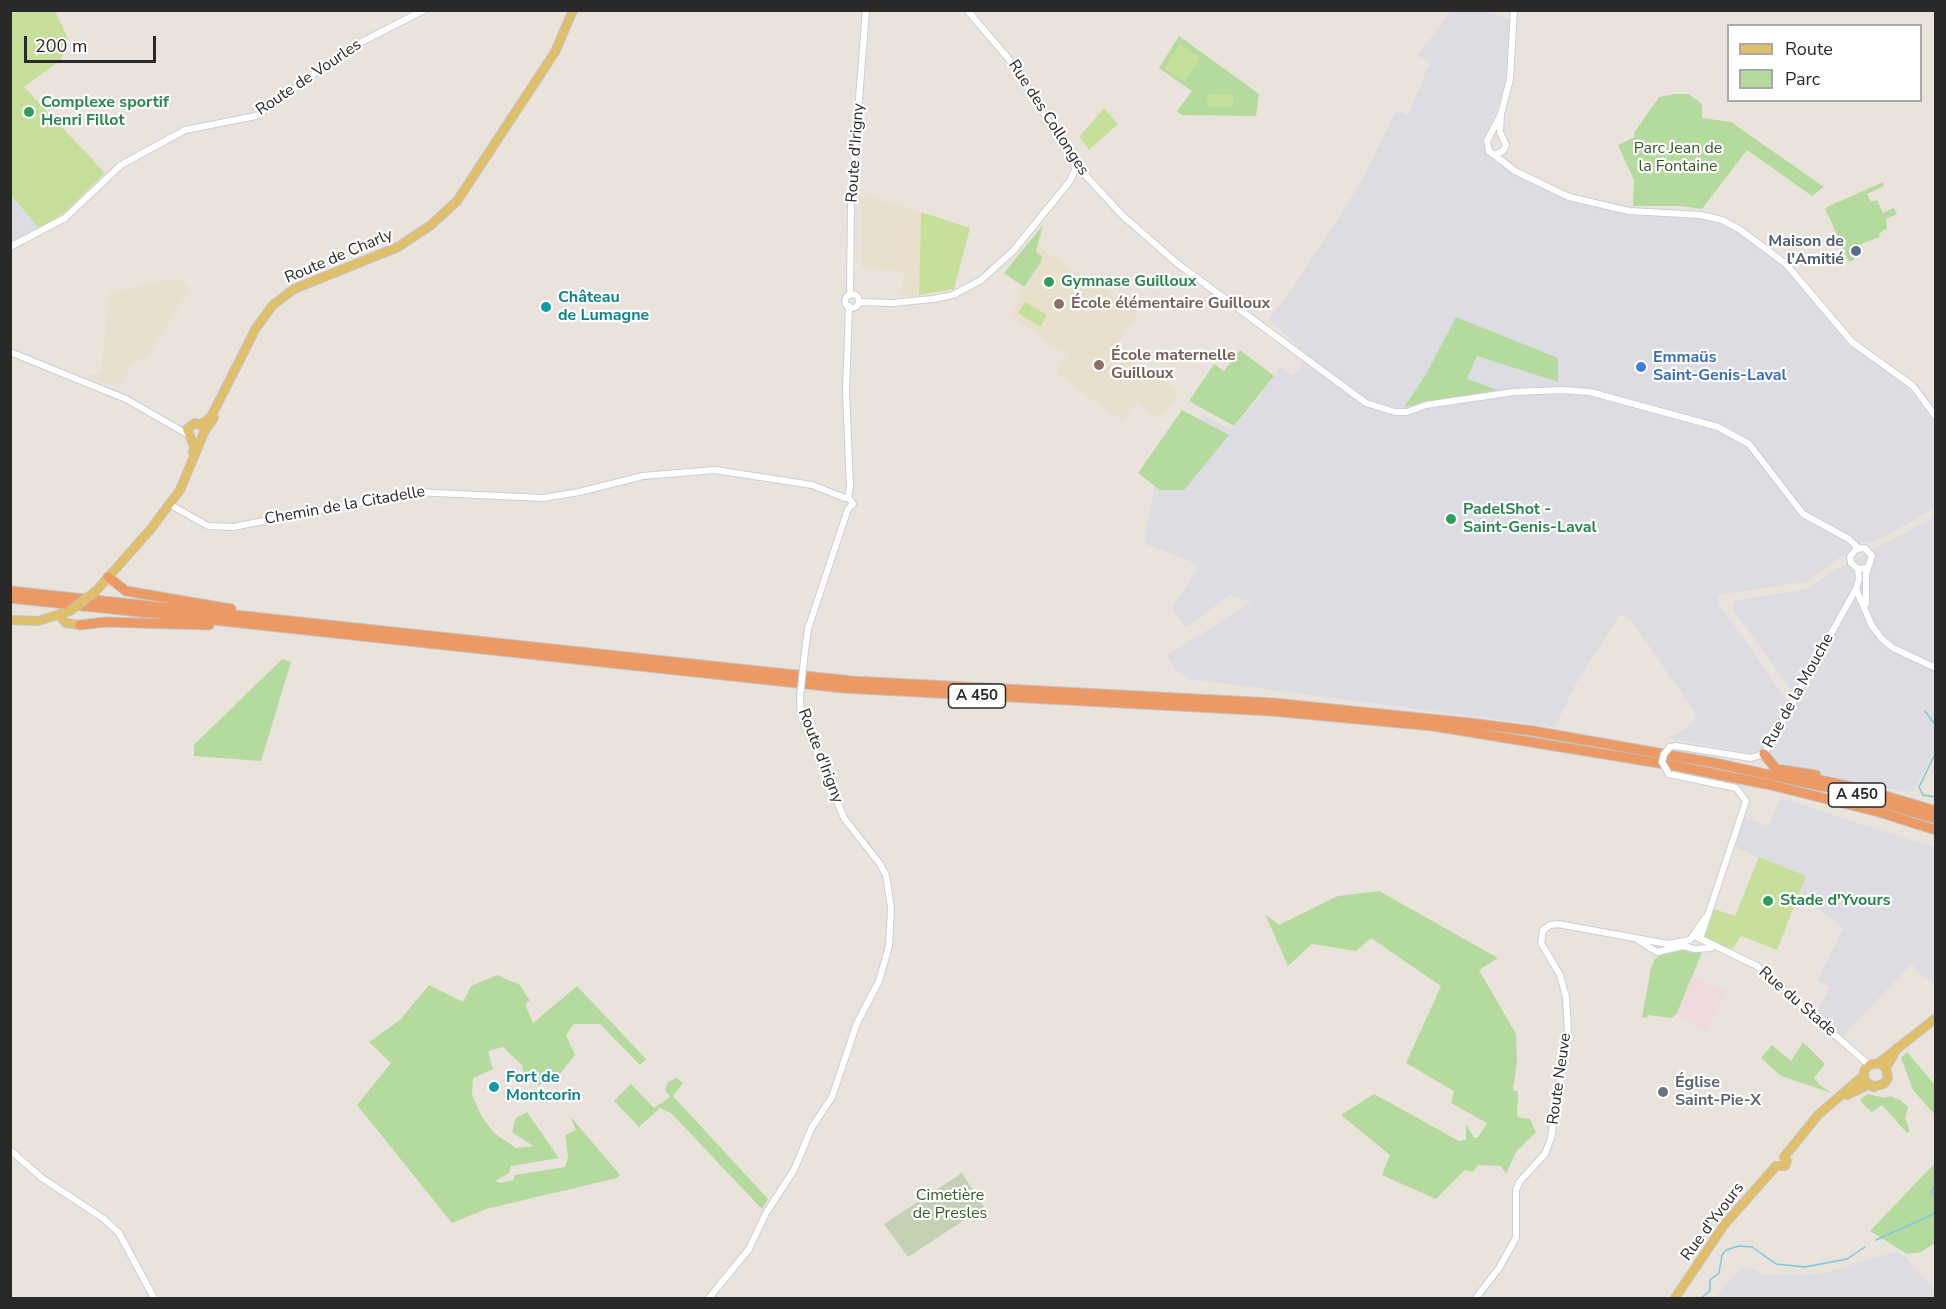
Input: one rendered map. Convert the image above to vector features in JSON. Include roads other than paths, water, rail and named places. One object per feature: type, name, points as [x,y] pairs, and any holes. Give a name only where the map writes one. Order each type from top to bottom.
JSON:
[{"type":"highway","points":[[108,577],[126,591],[256,614],[262,618]]},
{"type":"highway","name":"A 450","points":[[11,597],[262,618],[852,681],[1191,698],[1387,714],[1533,731],[1778,776],[1830,788],[1934,827]]},
{"type":"highway","name":"A 450","points":[[11,597],[843,688],[1260,710],[1433,726],[1682,767],[1823,797],[1934,827]]},
{"type":"highway","points":[[80,625],[105,622],[168,623],[267,630],[272,626]]},
{"type":"highway","points":[[1764,754],[1768,762],[1776,768],[1935,811]]},
{"type":"highway","points":[[1778,776],[1785,774],[1826,780]]},
{"type":"main road","name":"Route de Charly","points":[[201,440],[203,427],[214,419],[225,389],[264,315],[283,297],[312,281],[388,253],[431,225],[457,201],[555,52],[573,10]]},
{"type":"main road","points":[[178,491],[193,453],[189,425],[203,427]]},
{"type":"main road","points":[[10,620],[38,621],[65,613],[96,591],[150,530],[178,491],[197,454],[201,440],[189,437]]},
{"type":"main road","points":[[65,613],[80,625]]},
{"type":"main road","points":[[1883,1066],[1897,1048],[1935,1018]]},
{"type":"main road","points":[[1826,1108],[1863,1076],[1869,1065],[1883,1066]]},
{"type":"main road","points":[[1863,1076],[1868,1085],[1877,1088],[1888,1078],[1883,1066]]},
{"type":"main road","points":[[1826,1108],[1868,1085]]},
{"type":"main road","name":"Rue d'Yvours","points":[[1676,1299],[1724,1225],[1776,1166],[1785,1166],[1787,1161],[1784,1157],[1826,1108]]},
{"type":"street","name":"Route de Vourles","points":[[10,247],[57,224],[121,165],[185,130],[256,116],[348,49],[423,10]]},
{"type":"street","name":"Route d'Irigny","points":[[850,295],[851,202],[866,10]]},
{"type":"street","name":"Rue des Collonges","points":[[967,10],[1013,64],[1079,169],[1159,249],[1348,391],[1380,409],[1407,412],[1426,405],[1514,392],[1562,390],[1590,392],[1718,427],[1749,444],[1803,514],[1840,535],[1856,549]]},
{"type":"street","points":[[1514,10],[1510,79],[1501,114],[1487,146],[1489,151],[1499,153],[1515,171],[1569,197],[1629,211],[1689,213],[1722,220],[1739,229],[1786,264],[1852,342],[1913,386],[1935,417]]},
{"type":"street","points":[[1499,153],[1506,143],[1501,135],[1501,114]]},
{"type":"street","points":[[1492,135],[1501,135]]},
{"type":"street","points":[[859,302],[892,303],[933,299],[953,295],[981,280],[1013,251],[1079,169]]},
{"type":"street","points":[[850,295],[857,296],[859,302],[855,307],[849,306],[846,301],[850,295]]},
{"type":"street","name":"Route d'Irigny","points":[[709,1299],[749,1249],[766,1213],[794,1170],[812,1127],[832,1097],[857,1023],[884,965],[891,923],[886,875],[874,855],[844,818],[801,715],[800,697],[808,629],[848,508],[842,504],[850,488],[846,392],[849,306]]},
{"type":"street","points":[[10,352],[140,406],[189,437]]},
{"type":"street","points":[[84,382],[114,390],[178,423],[189,425]]},
{"type":"street","name":"Chemin de la Citadelle","points":[[169,504],[208,526],[233,527],[414,492],[543,498],[579,492],[643,476],[715,470],[812,485],[846,498]]},
{"type":"street","points":[[1866,611],[1865,583],[1872,561],[1871,553],[1865,548],[1856,549],[1850,560],[1858,569],[1868,568]]},
{"type":"street","name":"Rue de la Mouche","points":[[1857,591],[1858,569]]},
{"type":"street","name":"Rue de la Mouche","points":[[1696,942],[1746,801],[1736,788],[1669,774],[1662,762],[1664,754],[1670,747],[1676,746],[1750,758],[1761,757],[1841,615],[1865,583]]},
{"type":"street","points":[[1857,591],[1876,632],[1893,648],[1935,668]]},
{"type":"street","name":"Route Neuve","points":[[1476,1299],[1499,1268],[1516,1238],[1516,1190],[1520,1181],[1545,1154],[1551,1138],[1565,1055],[1566,997],[1560,975],[1541,943],[1541,935],[1550,925],[1558,924],[1660,944],[1696,942]]},
{"type":"street","name":"Route Neuve","points":[[1630,937],[1652,948],[1660,944]]},
{"type":"street","name":"Rue du Stade","points":[[1696,942],[1757,966],[1869,1065]]},
{"type":"street","points":[[10,1150],[42,1178],[104,1219],[119,1233],[154,1299]]},
{"type":"waterway","points":[[1925,711],[1936,726]]},
{"type":"waterway","points":[[1936,752],[1919,787],[1923,795],[1936,797]]},
{"type":"waterway","points":[[1936,1183],[1931,1192],[1936,1197]]},
{"type":"waterway","points":[[1876,1240],[1936,1213]]},
{"type":"waterway","points":[[1701,1298],[1710,1291],[1710,1280],[1719,1273],[1722,1255],[1726,1250],[1739,1246],[1752,1247],[1776,1264],[1805,1267],[1847,1259],[1865,1247]]},
{"type":"place","name":"Complexe sportif Henri Fillot","points":[[29,112]]},
{"type":"place","name":"Maison de l'Amitié","points":[[1856,251]]},
{"type":"place","name":"Gymnase Guilloux","points":[[1049,282]]},
{"type":"place","name":"École élémentaire Guilloux","points":[[1059,304]]},
{"type":"place","name":"Château de Lumagne","points":[[546,307]]},
{"type":"place","name":"École maternelle Guilloux","points":[[1099,365]]},
{"type":"place","name":"Emmaüs Saint-Genis-Laval","points":[[1641,367]]},
{"type":"place","name":"PadelShot - Saint-Genis-Laval","points":[[1451,519]]},
{"type":"place","name":"Stade d'Yvours","points":[[1768,901]]},
{"type":"place","name":"Fort de Montcorin","points":[[494,1087]]},
{"type":"place","name":"Église Saint-Pie-X","points":[[1663,1092]]},
{"type":"park label","name":"Parc Jean de la Fontaine","points":[[1678,158]]},
{"type":"park label","name":"Cimetière de Presles","points":[[950,1205]]}]
